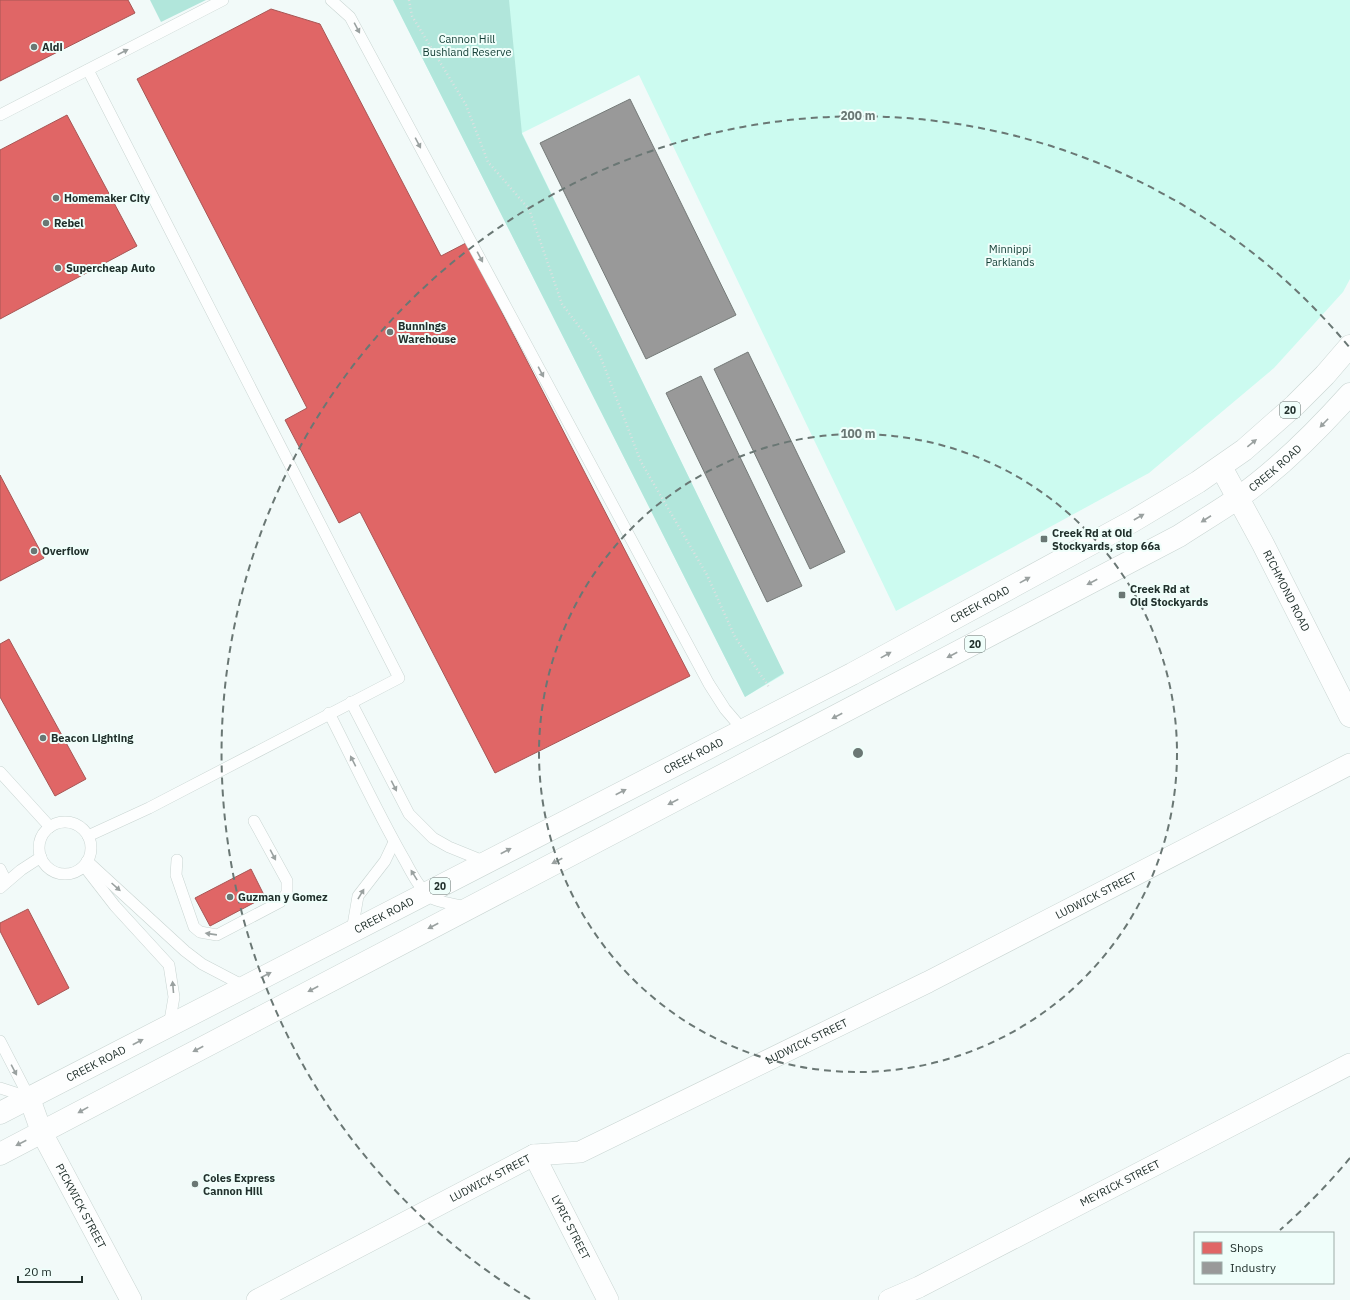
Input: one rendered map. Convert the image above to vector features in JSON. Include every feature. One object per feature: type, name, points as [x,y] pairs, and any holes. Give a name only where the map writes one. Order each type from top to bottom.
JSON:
[{"type":"main road","name":"CREEK ROAD","points":[[8,1099],[169,1026],[852,674],[1126,524],[1181,493],[1221,466],[1267,431],[1326,375],[1350,346]]},
{"type":"main road","name":"CREEK ROAD","points":[[0,1154],[1151,552],[1179,536],[1238,497],[1298,449],[1350,394]]},
{"type":"main road","name":"RICHMOND ROAD","points":[[1221,466],[1350,716]]},
{"type":"street","name":"LUDWICK STREET","points":[[257,1300],[534,1155],[580,1152],[587,1149],[928,982],[1350,764]]},
{"type":"street","name":"MEYRICK STREET","points":[[889,1300],[922,1294],[1350,1064]]},
{"type":"street","name":"PICKWICK STREET","points":[[8,1099],[42,1132],[130,1300]]},
{"type":"street","name":"LYRIC STREET","points":[[534,1155],[608,1300]]},
{"type":"lane","points":[[0,115],[222,0]]},
{"type":"lane","points":[[331,0],[350,17],[708,684],[718,700],[743,730]]},
{"type":"lane","points":[[88,70],[399,678],[149,808],[88,836]]},
{"type":"lane","points":[[351,702],[409,814],[433,838],[449,847],[486,862]]},
{"type":"lane","points":[[329,714],[394,842],[426,893],[441,902],[448,902],[468,908]]},
{"type":"lane","points":[[0,772],[50,827]]},
{"type":"lane","points":[[177,860],[176,875],[194,927],[200,932],[217,935],[280,902],[287,893],[287,881],[254,821]]},
{"type":"lane","points":[[67,822],[81,828],[88,836],[90,852],[85,863],[76,871],[62,873],[53,871],[46,865],[41,857],[40,842],[43,834],[50,827],[58,823],[67,822]]},
{"type":"lane","points":[[352,931],[358,896],[384,861],[394,842]]},
{"type":"lane","points":[[0,869],[3,885],[41,857]]},
{"type":"lane","points":[[85,863],[185,951],[202,964],[244,986]]},
{"type":"lane","points":[[85,863],[115,906],[169,965],[174,997],[169,1026]]},
{"type":"lane","points":[[0,1042],[8,1099]]},
{"type":"path","points":[[409,0],[412,16],[466,105],[488,162],[530,208],[562,304],[599,353],[641,462],[707,575],[735,637],[769,687]]},
{"type":"green space","points":[[150,0],[206,0],[161,22]]},
{"type":"green space","name":"Minnippi Parklands","points":[[393,0],[1350,0],[1350,279],[1343,292],[1274,368],[1149,473],[896,611],[639,75],[522,133],[784,674],[745,697]]},
{"type":"green space","name":"Cannon Hill Bushland Reserve","points":[[393,0],[509,0],[522,134],[784,673],[745,697]]},
{"type":"building: Shops","name":"Aldi","points":[[0,0],[128,0],[135,13],[0,81]]},
{"type":"building: Shops","name":"Bunnings Warehouse","points":[[271,9],[320,24],[441,256],[466,243],[690,676],[495,773],[360,512],[339,523],[285,420],[307,408],[137,79]]},
{"type":"building: Shops","name":"Homemaker City","points":[[67,115],[137,246],[0,319],[0,150]]},
{"type":"building: Shops","points":[[0,475],[44,558],[0,581]]},
{"type":"building: Shops","name":"Beacon Lighting","points":[[9,639],[86,779],[55,796],[0,697],[0,644]]},
{"type":"building: Shops","name":"Guzman y Gomez","points":[[251,869],[265,897],[210,926],[195,898]]},
{"type":"building: Shops","points":[[28,909],[69,988],[38,1005],[0,931],[0,923]]},
{"type":"building: Industry","points":[[630,99],[736,315],[646,359],[540,143]]},
{"type":"building: Industry","points":[[748,352],[845,552],[810,569],[714,369]]},
{"type":"building: Industry","points":[[701,376],[802,586],[767,602],[666,393]]},
{"type":"place","name":"Aldi","points":[[34,47]]},
{"type":"place","name":"Homemaker City","points":[[56,198]]},
{"type":"place","name":"Rebel","points":[[46,223]]},
{"type":"place","name":"Supercheap Auto","points":[[58,268]]},
{"type":"place","name":"Bunnings Warehouse","points":[[390,332]]},
{"type":"place","name":"Creek Rd at Old Stockyards, stop 66a","points":[[1044,539]]},
{"type":"place","name":"Overflow","points":[[34,551]]},
{"type":"place","name":"Creek Rd at Old Stockyards","points":[[1122,595]]},
{"type":"place","name":"Beacon Lighting","points":[[43,738]]},
{"type":"place","name":"Guzman y Gomez","points":[[230,897]]},
{"type":"place","name":"Coles Express Cannon Hill","points":[[195,1184]]}]
